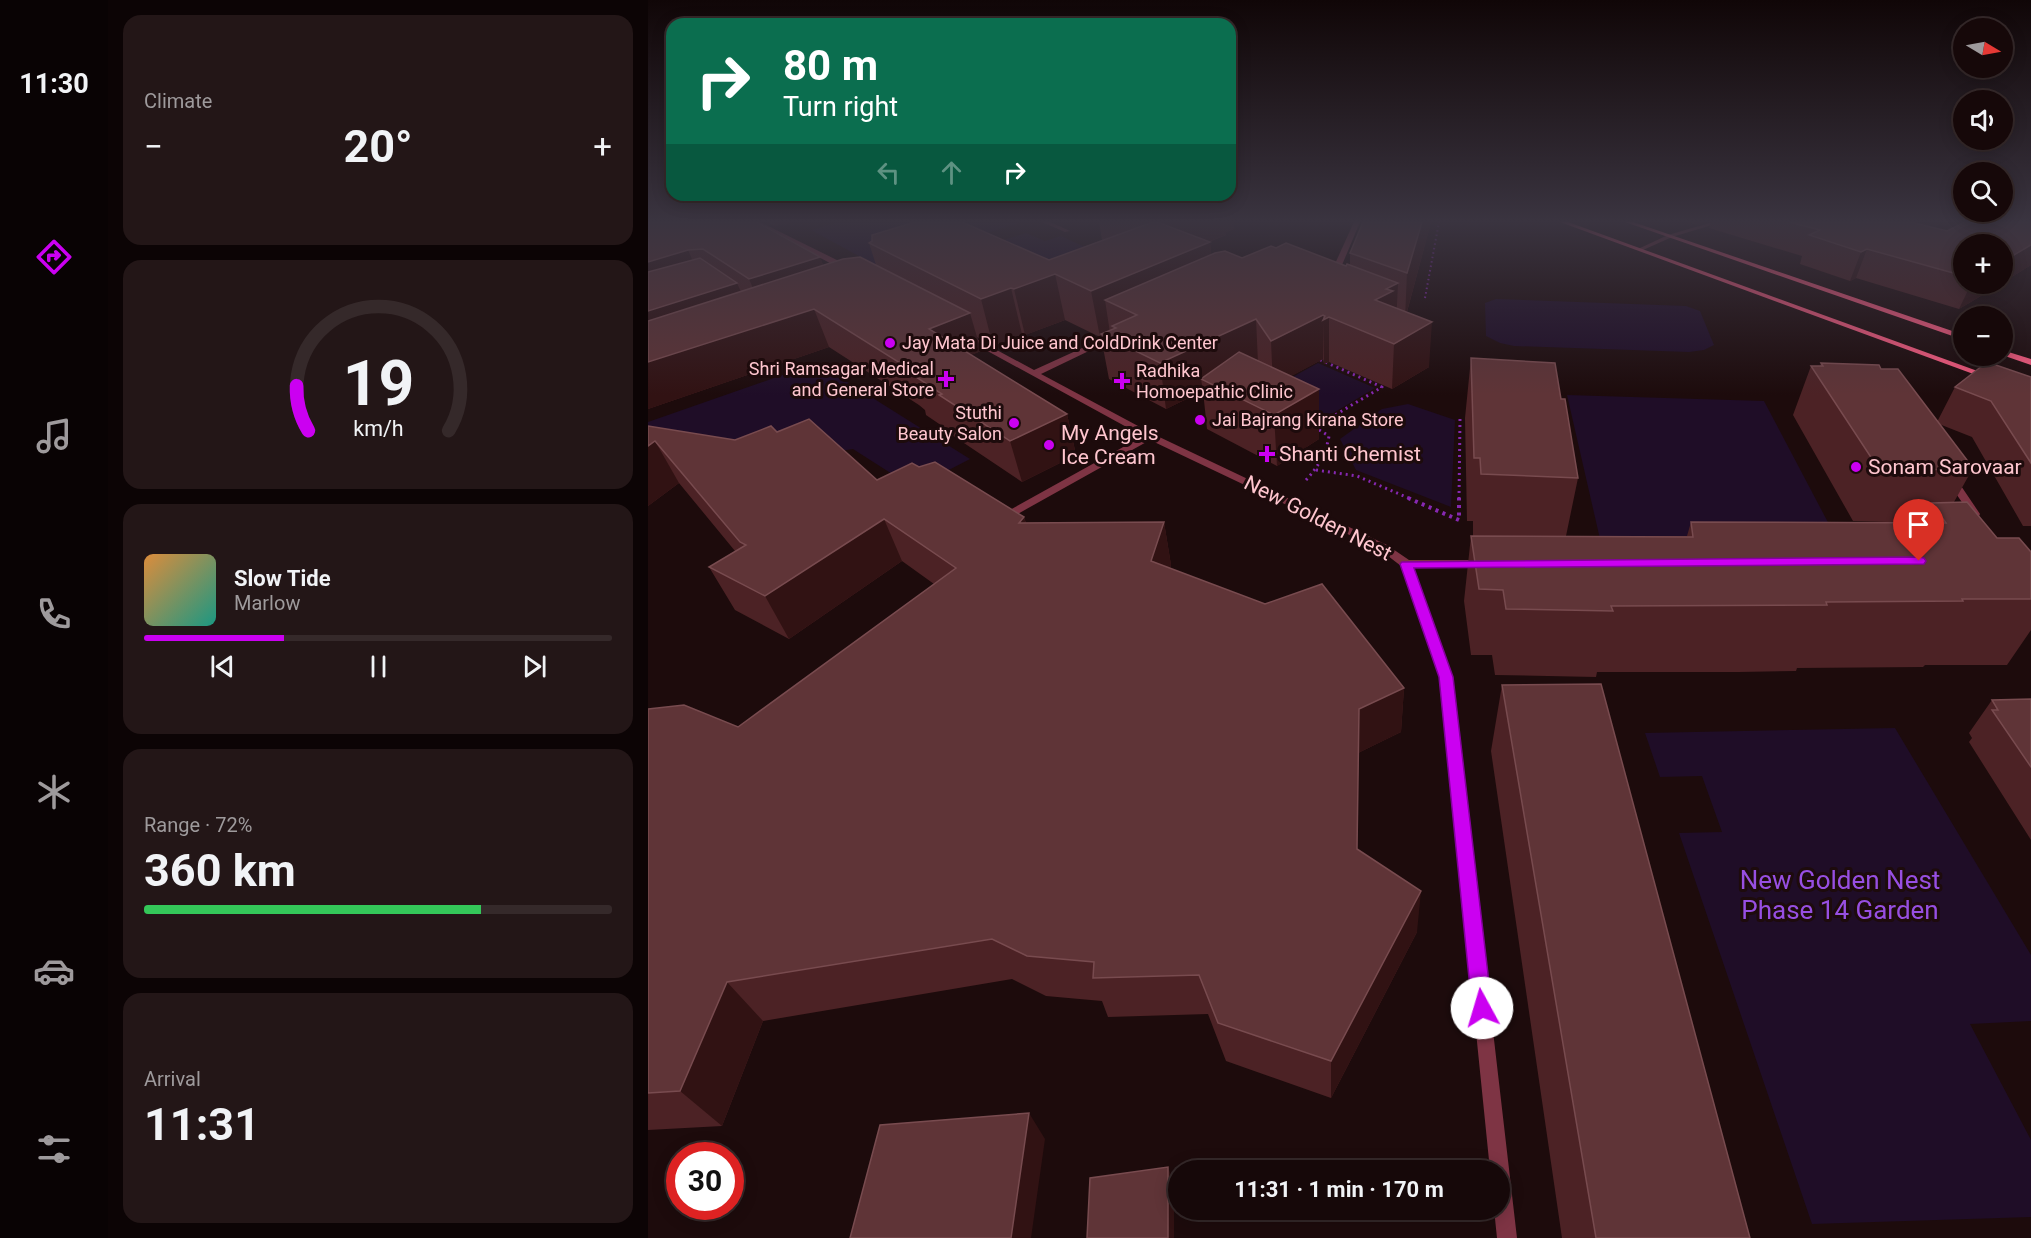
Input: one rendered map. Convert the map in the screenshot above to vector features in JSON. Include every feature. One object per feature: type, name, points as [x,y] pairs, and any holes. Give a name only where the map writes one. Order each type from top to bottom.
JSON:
[{"type":"main road","points":[[1725,280],[2001,381]]},
{"type":"main road","points":[[1795,280],[1953,335]]},
{"type":"main road","points":[[2013,356],[2031,362]]},
{"type":"street","name":"New Golden Nest","points":[[956,332],[1150,436],[1383,547],[1406,564],[1446,677],[1499,1160]]},
{"type":"street","points":[[1033,374],[1123,333]]},
{"type":"street","points":[[994,512],[1010,514],[1150,436]]},
{"type":"street","points":[[1947,473],[1980,521]]},
{"type":"street","points":[[1406,564],[1498,564]]},
{"type":"street","name":"New Golden Nest","points":[[1505,1220],[1507,1238]]},
{"type":"path","points":[[1425,298],[1428,280]]},
{"type":"path","points":[[1300,486],[1317,470],[1328,449],[1329,436],[1315,427],[1173,361],[1271,316],[1340,345],[1316,358],[1382,387],[1315,427]]},
{"type":"path","points":[[1317,470],[1357,476],[1459,520],[1460,419]]},
{"type":"green space","points":[[1016,280],[1046,280],[1028,286]]},
{"type":"green space","points":[[1496,299],[1686,306],[1700,311],[1714,345],[1704,350],[1689,352],[1514,346],[1500,343],[1486,336],[1485,303]]},
{"type":"green space","points":[[817,363],[970,459],[914,488],[853,449],[814,455],[648,428],[648,422]]},
{"type":"green space","points":[[1318,363],[1375,388],[1315,424],[1258,396]]},
{"type":"green space","points":[[1567,395],[1764,401],[1841,547],[1600,539]]},
{"type":"green space","points":[[1408,404],[1455,420],[1451,507],[1356,470],[1340,439],[1382,409]]},
{"type":"green space","name":"New Golden Nest Phase 14 Garden","points":[[1895,728],[2031,955],[2031,1021],[1970,1024],[2031,1140],[2031,1217],[1812,1224],[1679,833],[1722,832],[1702,776],[1660,777],[1645,733]]},
{"type":"building","points":[[648,280],[732,280],[737,283],[648,311]]},
{"type":"building","points":[[778,280],[905,280],[970,313],[929,329],[1067,414],[1010,441],[939,395],[942,394],[913,375],[916,374],[905,366],[814,309],[648,362],[648,321]]},
{"type":"building","points":[[943,280],[1039,280],[1011,288],[981,299]]},
{"type":"building","points":[[1067,280],[1118,280],[1091,291]]},
{"type":"building","points":[[1152,280],[1389,280],[1398,283],[1386,289],[1393,291],[1375,300],[1432,322],[1394,344],[1329,317],[1323,320],[1325,316],[1323,315],[1271,341],[1256,319],[1160,363],[1101,334],[1116,328],[1112,326],[1137,315],[1105,300]]},
{"type":"building","points":[[1239,352],[1319,389],[1274,415],[1201,379]]},
{"type":"building","points":[[1471,358],[1555,363],[1561,399],[1565,399],[1578,478],[1481,474],[1480,458],[1474,458]]},
{"type":"building","points":[[1821,363],[1879,365],[1881,369],[1898,369],[1973,468],[1953,468],[1955,470],[1878,468],[1811,366],[1823,366]]},
{"type":"building","points":[[1982,366],[1999,366],[2031,377],[2031,463],[1991,401],[1955,387]]},
{"type":"building","points":[[809,419],[877,480],[912,463],[919,467],[935,462],[1024,517],[1019,523],[1164,522],[1151,561],[1265,604],[1322,584],[1404,688],[1359,709],[1357,849],[1421,891],[1331,1061],[1218,1023],[1199,975],[1093,978],[1094,962],[1027,956],[992,939],[727,982],[680,1091],[648,1093],[648,709],[684,705],[738,727],[956,568],[884,519],[765,596],[709,567],[746,545],[740,542],[655,441],[648,446],[648,426],[735,440],[771,426],[777,432]]},
{"type":"building","points":[[1967,502],[1997,538],[2019,538],[2031,552],[2031,599],[1826,602],[1827,605],[1611,606],[1613,611],[1506,609],[1503,590],[1479,589],[1471,536],[1693,537],[1691,522],[1946,523],[1932,503]]},
{"type":"building","points":[[1601,684],[1750,1238],[1596,1238],[1502,685]]},
{"type":"building","points":[[2031,699],[2031,767],[1992,710],[1998,710],[1992,700]]},
{"type":"building","points":[[1029,1113],[1011,1238],[850,1238],[880,1125]]},
{"type":"building","points":[[1168,1167],[1168,1238],[1087,1238],[1090,1178]]},
{"type":"place","name":"Jay Mata Di Juice and ColdDrink Center","points":[[890,343]]},
{"type":"place","name":"Shri Ramsagar Medical and General Store","points":[[946,379]]},
{"type":"place","name":"Radhika Homoepathic Clinic","points":[[1122,381]]},
{"type":"place","name":"Jai Bajrang Kirana Store","points":[[1200,420]]},
{"type":"place","name":"Stuthi Beauty Salon","points":[[1014,423]]},
{"type":"place","name":"My Angels Ice Cream","points":[[1049,445]]},
{"type":"place","name":"Shanti Chemist","points":[[1267,454]]},
{"type":"place","name":"Sonam Sarovaar","points":[[1856,467]]},
{"type":"route","points":[[1482,1008],[1446,677],[1406,564],[1919,561]]}]
